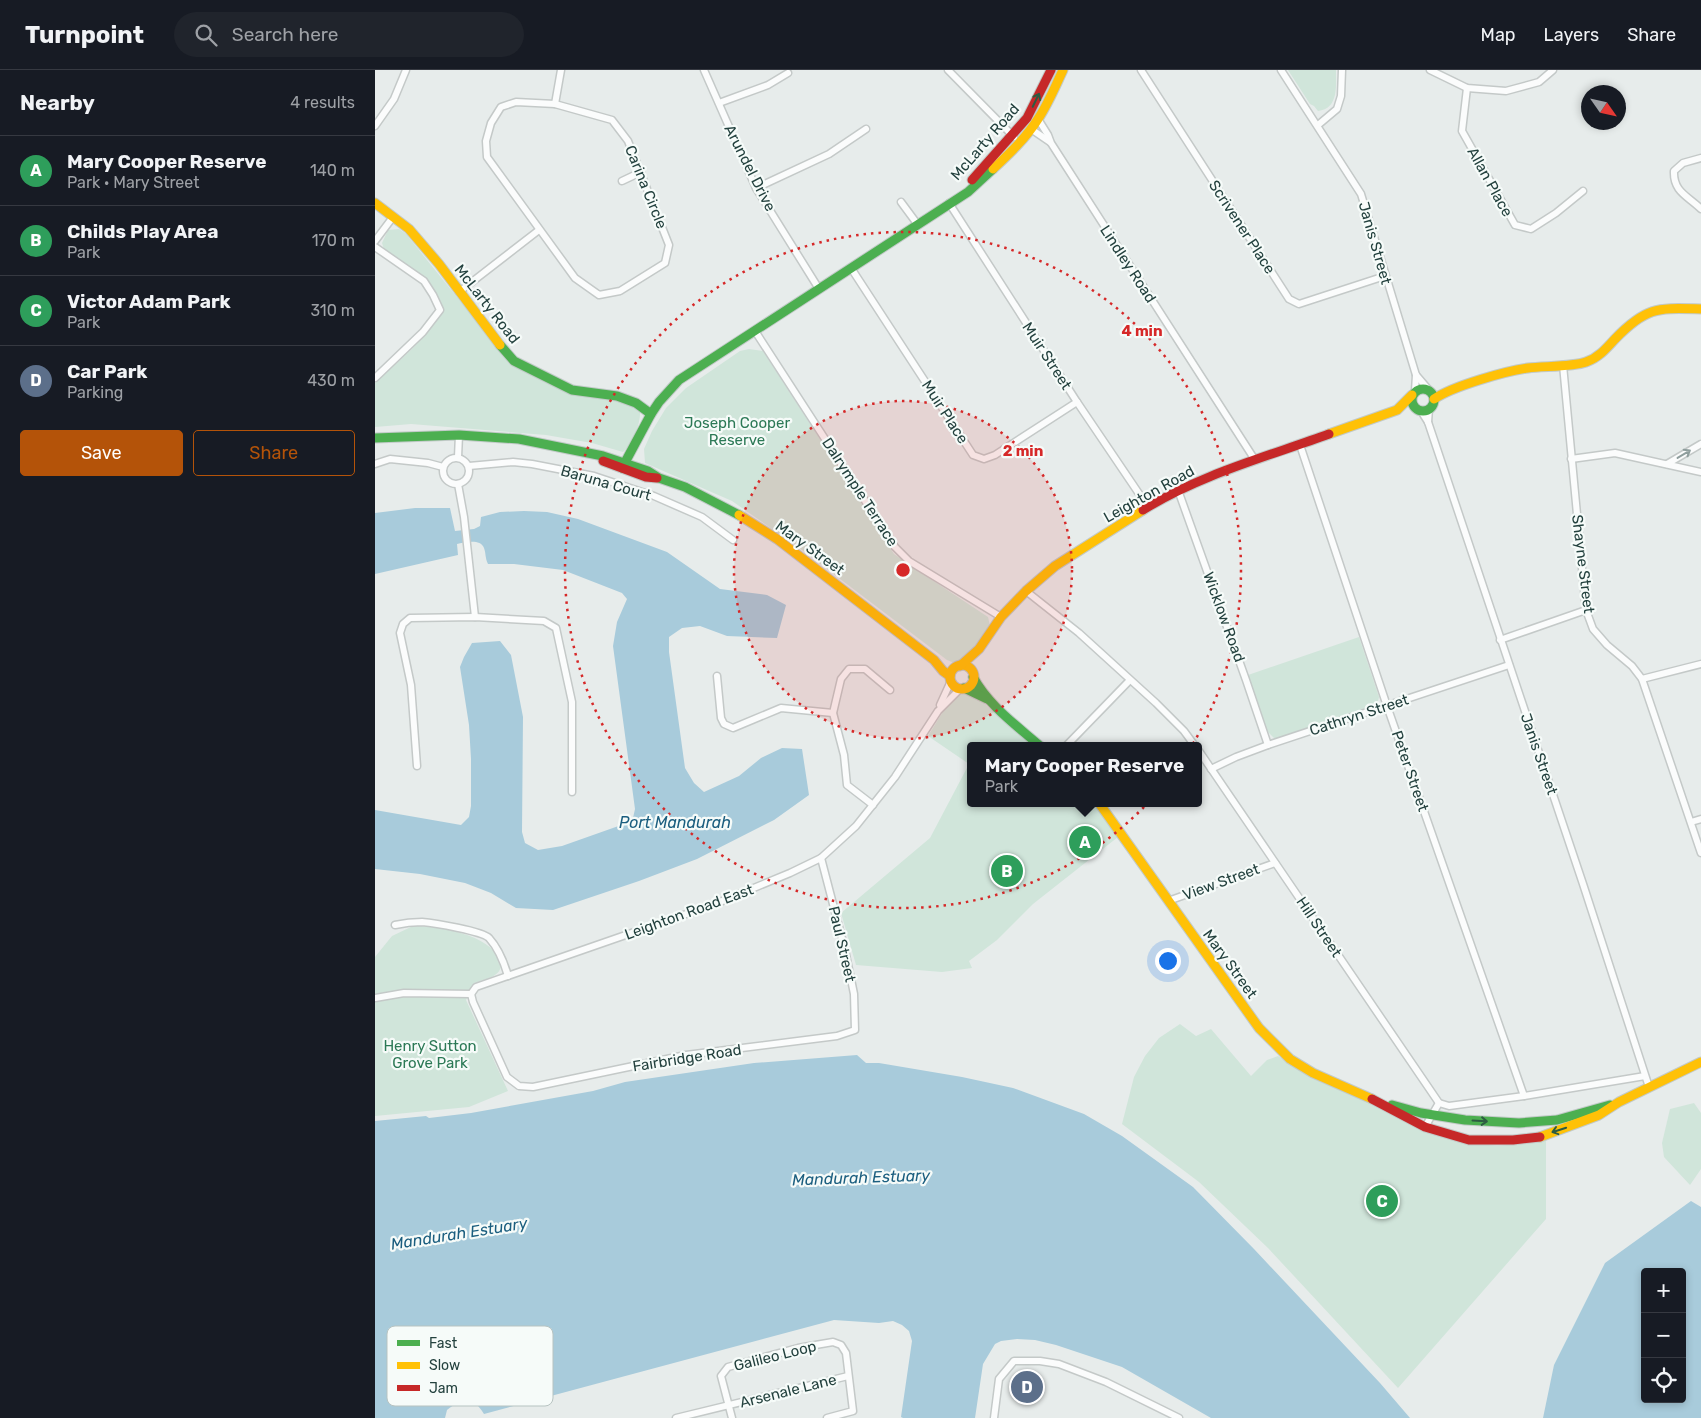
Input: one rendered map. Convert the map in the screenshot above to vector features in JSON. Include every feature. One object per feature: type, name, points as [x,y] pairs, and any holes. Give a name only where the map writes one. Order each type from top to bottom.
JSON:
[{"type":"street","points":[[375,126],[394,99],[407,70]]},
{"type":"street","points":[[555,104],[561,70]]},
{"type":"street","name":"Arundel Drive","points":[[704,70],[756,188],[819,289]]},
{"type":"street","points":[[949,70],[1016,139]]},
{"type":"street","name":"McLarty Road","points":[[1016,139],[1051,70]]},
{"type":"street","name":"McLarty Road","points":[[623,465],[651,414],[679,380],[968,192],[1016,139],[1035,124],[1063,70]]},
{"type":"street","name":"Scrivener Place","points":[[1141,70],[1289,299],[1299,304],[1385,276]]},
{"type":"street","name":"Janis Street","points":[[1281,70],[1361,194],[1417,375],[1433,394]]},
{"type":"street","points":[[1317,124],[1337,109],[1341,96],[1342,70]]},
{"type":"street","points":[[1430,70],[1467,88],[1505,91],[1539,82],[1553,70]]},
{"type":"street","points":[[719,103],[767,85],[788,73]]},
{"type":"street","name":"Allan Place","points":[[1467,88],[1462,131],[1515,225],[1531,229],[1556,213],[1583,191]]},
{"type":"street","name":"Carina Circle","points":[[516,102],[555,104],[612,120],[628,141],[669,245],[665,264],[619,290],[599,295],[575,278],[487,157],[486,142],[491,123],[501,107],[516,102]]},
{"type":"street","points":[[1027,118],[1035,124]]},
{"type":"street","name":"Lindley Road","points":[[1035,124],[1048,135],[1051,143]]},
{"type":"street","name":"Lindley Road","points":[[1035,124],[1051,143],[1255,460]]},
{"type":"street","points":[[756,188],[829,154],[866,129]]},
{"type":"street","points":[[1701,158],[1683,163],[1674,171],[1673,181],[1678,190],[1701,209]]},
{"type":"street","points":[[622,181],[641,172]]},
{"type":"street","points":[[901,202],[918,225]]},
{"type":"street","name":"McLarty Road","points":[[375,203],[409,229],[439,264],[514,361],[572,390],[617,396],[636,403],[651,414]]},
{"type":"street","name":"Muir Street","points":[[949,203],[1077,402],[1148,507]]},
{"type":"street","points":[[375,241],[393,217]]},
{"type":"street","points":[[459,292],[539,230]]},
{"type":"street","points":[[375,247],[424,281],[440,310],[423,332],[375,378]]},
{"type":"street","name":"Muir Place","points":[[851,268],[973,455],[984,458],[995,455],[1077,402]]},
{"type":"street","points":[[1433,394],[1432,407],[1422,410],[1412,403],[1414,393],[1420,389],[1433,394],[1526,368],[1563,365],[1575,362],[1596,354],[1620,328],[1639,313],[1660,304],[1701,303]]},
{"type":"street","points":[[1575,362],[1584,363],[1599,356],[1630,325],[1654,310],[1664,308],[1701,309]]},
{"type":"street","name":"Dalrymple Terrace","points":[[755,331],[895,547],[909,561],[1001,617]]},
{"type":"street","name":"Shayne Street","points":[[1563,365],[1586,610],[1593,629],[1632,666],[1642,679],[1701,852]]},
{"type":"street","name":"Janis Street","points":[[1414,393],[1417,375]]},
{"type":"street","name":"Leighton Road","points":[[1397,410],[1414,393]]},
{"type":"street","name":"Leighton Road","points":[[958,666],[979,649],[1001,617],[1026,591],[1055,566],[1177,490],[1255,460],[1397,410],[1422,410]]},
{"type":"street","name":"Janis Street","points":[[1422,410],[1428,422],[1583,884],[1649,1087]]},
{"type":"street","points":[[458,457],[459,435]]},
{"type":"street","name":"Mary Street","points":[[375,438],[459,435],[519,439],[592,454],[634,469],[646,477],[659,478],[685,488],[728,509],[777,539],[934,660],[954,686],[988,699]]},
{"type":"street","name":"McLarty Road","points":[[634,469],[637,442]]},
{"type":"street","points":[[1667,464],[1701,444]]},
{"type":"street","name":"Peter Street","points":[[1300,445],[1387,706],[1524,1096]]},
{"type":"street","points":[[1571,459],[1615,453],[1701,472]]},
{"type":"street","points":[[458,457],[465,460],[469,466],[466,479],[458,484],[449,482],[443,473],[443,467],[446,462],[458,457]]},
{"type":"street","points":[[375,464],[390,459],[428,463],[443,467]]},
{"type":"street","name":"Baruna Court","points":[[469,466],[513,462],[594,476],[654,496],[702,517],[733,540]]},
{"type":"street","points":[[458,484],[464,517],[475,617]]},
{"type":"street","name":"Wicklow Road","points":[[1177,490],[1268,745]]},
{"type":"street","points":[[1026,591],[1079,633],[1156,703],[1184,731],[1192,742]]},
{"type":"street","points":[[1501,640],[1586,610]]},
{"type":"street","points":[[417,766],[411,685],[400,633],[403,624],[410,618],[475,617],[544,621],[556,628],[571,702],[572,792]]},
{"type":"street","name":"Leighton Road","points":[[973,675],[979,649]]},
{"type":"street","name":"Mary Street","points":[[934,660],[948,666],[967,667],[977,685],[988,699],[1036,742]]},
{"type":"street","points":[[1642,679],[1701,664]]},
{"type":"street","name":"Cathryn Street","points":[[1211,769],[1268,745],[1509,665]]},
{"type":"street","points":[[950,679],[951,671],[958,666]]},
{"type":"street","points":[[873,805],[847,785],[844,755],[833,713],[841,679],[849,669],[865,669],[890,690]]},
{"type":"street","points":[[962,688],[971,684],[973,675]]},
{"type":"street","points":[[717,676],[721,718],[724,724],[733,728],[781,708],[833,713]]},
{"type":"street","name":"Leighton Road East","points":[[471,994],[476,987],[715,904],[821,858],[856,826],[895,777],[938,711],[950,679]]},
{"type":"street","points":[[1070,742],[1130,680]]},
{"type":"street","name":"Leighton Road East","points":[[938,711],[962,688]]},
{"type":"street","name":"Hill Street","points":[[1202,756],[1439,1103]]},
{"type":"street","name":"Mary Street","points":[[1102,807],[1259,1028],[1290,1058],[1313,1073],[1375,1100],[1425,1127],[1469,1140],[1513,1140],[1544,1136],[1599,1116],[1619,1102]]},
{"type":"street","points":[[1691,822],[1701,819]]},
{"type":"street","name":"Paul Street","points":[[821,858],[845,950],[854,994],[855,1030]]},
{"type":"street","name":"View Street","points":[[1168,901],[1275,863]]},
{"type":"street","points":[[395,925],[411,922],[429,923],[458,928],[487,937],[502,957],[508,976]]},
{"type":"street","points":[[375,998],[404,993],[471,994]]},
{"type":"street","name":"Fairbridge Road","points":[[471,994],[507,1077],[519,1086],[533,1087],[686,1055],[837,1036],[855,1030]]},
{"type":"street","points":[[1619,1102],[1701,1062]]},
{"type":"street","points":[[1425,1127],[1439,1103],[1449,1106],[1645,1076]]},
{"type":"street","name":"Mary Street","points":[[1375,1100],[1421,1113],[1465,1120],[1537,1122],[1570,1118],[1619,1102]]},
{"type":"street","name":"Galileo Loop","points":[[732,1418],[721,1376],[727,1367],[798,1348],[833,1342],[841,1345],[846,1353],[853,1410],[827,1418]]},
{"type":"street","points":[[994,1418],[999,1379],[1014,1361],[1040,1361],[1059,1364],[1106,1382],[1179,1418]]},
{"type":"street","name":"Arsenale Lane","points":[[676,1418],[848,1376]]},
{"type":"green space","points":[[1288,70],[1336,70],[1335,95],[1330,106],[1318,111],[1310,104]]},
{"type":"green space","points":[[399,229],[406,234],[511,364],[562,390],[578,395],[594,396],[632,404],[640,410],[636,433],[627,448],[623,452],[592,443],[546,435],[411,424],[375,427],[375,383],[422,338],[430,329],[442,308],[428,281],[385,252],[382,243],[388,230]]},
{"type":"green space","name":"Joseph Cooper Reserve","points":[[749,349],[763,351],[894,554],[988,617],[990,626],[969,657],[957,664],[947,660],[798,547],[732,501],[645,463],[644,449],[666,408],[686,388],[740,351]]},
{"type":"green space","points":[[1359,637],[1379,697],[1377,705],[1274,738],[1267,731],[1248,675]]},
{"type":"green space","points":[[967,693],[980,700],[1028,742],[967,742],[967,763],[928,736],[949,704]]},
{"type":"green space","points":[[967,768],[967,807],[1096,807],[1118,837],[1033,904],[997,940],[969,961],[972,968],[942,972],[856,965],[841,913],[930,838]]},
{"type":"green space","name":"Henry Sutton Grove Park","points":[[413,926],[462,933],[486,944],[495,952],[500,961],[500,970],[493,976],[474,983],[466,1000],[508,1091],[469,1107],[375,1116],[375,957],[392,936]]},
{"type":"green space","points":[[1180,1024],[1196,1036],[1211,1029],[1251,1076],[1267,1060],[1278,1056],[1316,1080],[1390,1112],[1470,1143],[1497,1146],[1546,1141],[1546,1219],[1398,1388],[1268,1248],[1199,1182],[1122,1124],[1134,1077],[1145,1056],[1159,1038]]},
{"type":"green space","points":[[1694,1103],[1701,1113],[1701,1169],[1690,1185],[1664,1157],[1662,1143],[1670,1109]]},
{"type":"water","name":"Port Mandurah","points":[[415,508],[450,508],[455,531],[474,529],[480,526],[481,517],[500,512],[547,512],[578,519],[667,552],[720,589],[767,595],[786,605],[777,638],[727,636],[700,626],[682,628],[669,637],[669,652],[685,768],[694,783],[704,792],[739,776],[761,758],[782,748],[802,749],[809,795],[774,820],[697,859],[553,910],[516,908],[491,893],[465,883],[420,874],[375,869],[375,810],[461,825],[469,817],[471,806],[471,759],[469,725],[460,667],[472,643],[500,641],[511,655],[523,717],[522,832],[525,843],[538,850],[562,846],[627,823],[633,818],[635,809],[613,646],[617,622],[627,599],[622,593],[563,570],[514,564],[488,564],[484,548],[476,542],[457,544],[458,555],[375,574],[375,513]]},
{"type":"water","name":"Mandurah Estuary","points":[[857,1055],[866,1063],[879,1063],[962,1077],[1013,1088],[1084,1114],[1122,1136],[1193,1187],[1380,1383],[1410,1418],[1211,1418],[1122,1367],[1056,1345],[1035,1340],[1017,1339],[1001,1341],[995,1344],[983,1364],[975,1418],[903,1418],[901,1417],[912,1341],[909,1331],[893,1321],[879,1323],[834,1320],[553,1395],[553,1326],[387,1326],[387,1406],[453,1406],[447,1410],[445,1418],[375,1418],[375,1121],[471,1113],[593,1091],[625,1082],[754,1063]]},
{"type":"water","points":[[1691,1201],[1701,1207],[1701,1418],[1543,1418],[1554,1365],[1605,1263]]},
{"type":"water","points":[[478,1406],[514,1406],[484,1414]]},
{"type":"traffic: fast","points":[[622,468],[651,414],[679,380],[968,192],[993,169]]},
{"type":"traffic: fast","points":[[500,345],[514,361],[572,390],[617,396],[636,403],[651,414]]},
{"type":"traffic: fast","points":[[1423,389],[1431,392],[1434,400],[1431,408],[1423,411],[1415,408],[1412,400],[1415,392],[1423,389]]},
{"type":"traffic: fast","points":[[375,438],[459,435],[519,439],[603,456],[648,471],[659,478],[685,487],[739,515]]},
{"type":"traffic: fast","points":[[973,677],[995,706],[1035,742]]},
{"type":"traffic: fast","points":[[964,688],[987,699]]},
{"type":"traffic: fast","points":[[1392,1105],[1421,1113],[1465,1120],[1519,1123],[1557,1120],[1610,1105]]},
{"type":"traffic: slow","points":[[993,169],[1017,146],[1033,126],[1045,107],[1063,70]]},
{"type":"traffic: slow","points":[[375,203],[409,229],[439,264],[500,345]]},
{"type":"traffic: slow","points":[[1434,399],[1466,384],[1507,372],[1586,362],[1598,356],[1626,328],[1645,315],[1663,309],[1701,309]]},
{"type":"traffic: slow","points":[[1329,434],[1397,410],[1412,395]]},
{"type":"traffic: slow","points":[[960,666],[979,649],[1001,617],[1026,591],[1055,566],[1143,510]]},
{"type":"traffic: slow","points":[[739,515],[777,539],[934,660],[950,676]]},
{"type":"traffic: slow","points":[[962,665],[970,669],[974,677],[970,685],[962,689],[954,685],[950,677],[954,669],[962,665]]},
{"type":"traffic: slow","points":[[1102,807],[1259,1028],[1290,1059],[1313,1073],[1372,1099]]},
{"type":"traffic: slow","points":[[1540,1137],[1599,1115],[1619,1102],[1701,1062]]},
{"type":"traffic: jam","points":[[972,180],[1027,118],[1051,70]]},
{"type":"traffic: jam","points":[[1143,510],[1210,477],[1329,434]]},
{"type":"traffic: jam","points":[[603,461],[646,477],[657,478]]},
{"type":"traffic: jam","points":[[1372,1099],[1425,1127],[1469,1140],[1513,1140],[1540,1137]]},
{"type":"place","name":"Mary Cooper Reserve","points":[[1085,842]]},
{"type":"place","name":"Childs Play Area","points":[[1007,871]]},
{"type":"place","name":"Victor Adam Park","points":[[1382,1201]]},
{"type":"place","name":"Car Park","points":[[1027,1387]]}]
